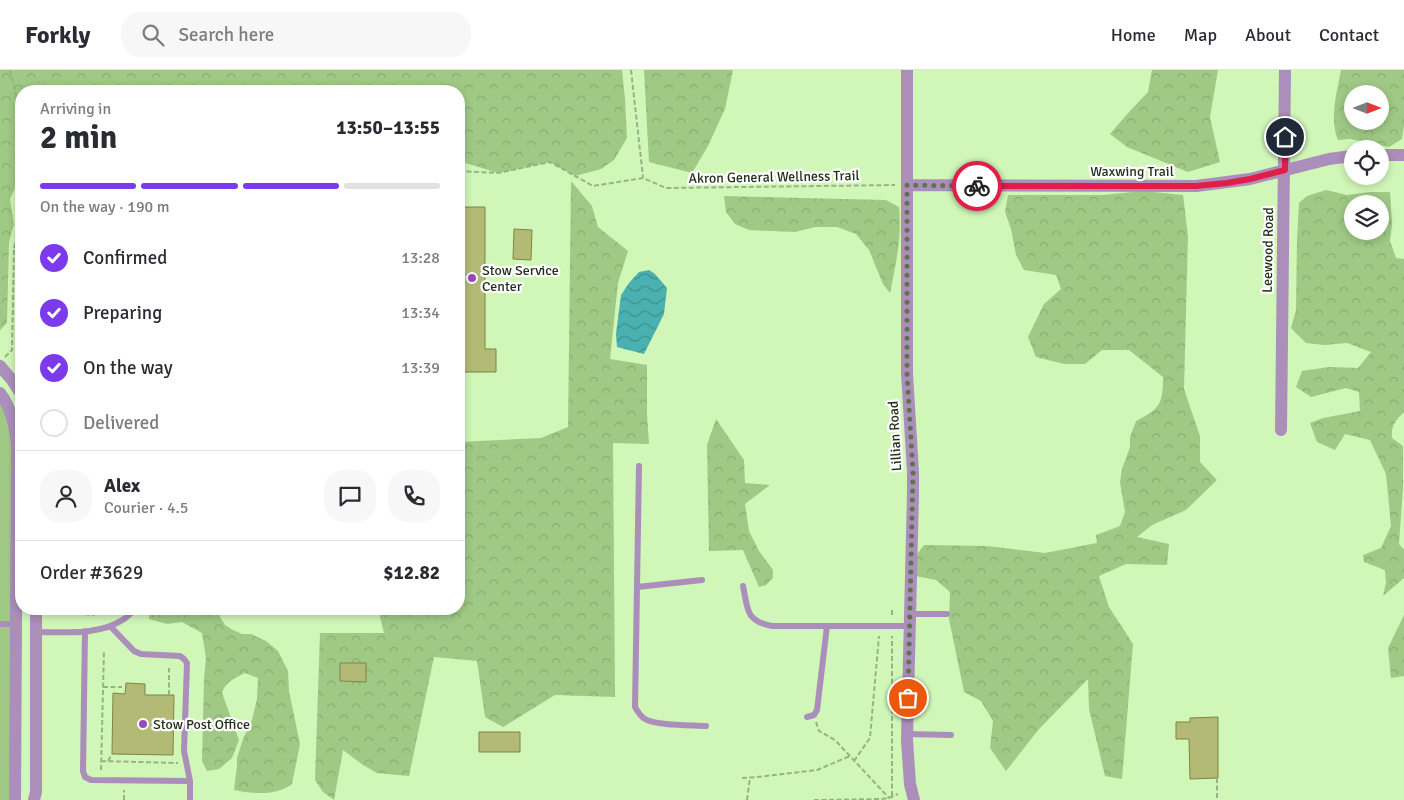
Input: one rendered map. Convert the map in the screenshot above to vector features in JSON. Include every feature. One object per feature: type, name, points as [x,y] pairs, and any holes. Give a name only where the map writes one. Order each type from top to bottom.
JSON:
[{"type":"street","name":"Lillian Road","points":[[907,70],[907,374],[913,472],[907,734],[910,784],[914,800]]},
{"type":"street","name":"Leewood Road","points":[[1281,430],[1285,70]]},
{"type":"street","points":[[1389,155],[1404,155]]},
{"type":"street","name":"Waxwing Trail","points":[[907,185],[1196,186],[1242,180],[1344,157]]},
{"type":"street","points":[[2,362],[15,385]]},
{"type":"street","points":[[0,393],[15,425]]},
{"type":"street","points":[[15,800],[16,615]]},
{"type":"street","points":[[34,800],[36,792],[36,632],[40,615]]},
{"type":"lane","points":[[639,466],[636,707],[638,713],[646,720],[658,723],[706,726]]},
{"type":"lane","points":[[637,586],[702,580]]},
{"type":"lane","points":[[743,586],[748,611],[753,620],[772,626],[892,626],[910,620],[948,614]]},
{"type":"lane","points":[[36,632],[85,631],[105,628],[123,620],[129,615]]},
{"type":"lane","points":[[0,624],[16,624]]},
{"type":"lane","points":[[110,626],[134,651],[141,654],[180,656],[187,663],[184,751],[190,781],[190,800]]},
{"type":"lane","points":[[810,716],[817,710],[827,626]]},
{"type":"lane","points":[[85,631],[83,771],[85,777],[91,780],[190,781]]},
{"type":"lane","points":[[907,734],[951,735]]},
{"type":"path","points":[[10,70],[15,91]]},
{"type":"path","points":[[465,171],[498,173],[550,162],[593,186],[643,178],[631,70]]},
{"type":"path","name":"Akron General Wellness Trail","points":[[643,178],[666,188],[907,185]]},
{"type":"path","points":[[2,362],[12,350],[15,245]]},
{"type":"path","points":[[892,610],[892,796]]},
{"type":"path","points":[[854,760],[870,738],[881,626]]},
{"type":"path","points":[[100,772],[104,650]]},
{"type":"path","points":[[169,668],[169,695]]},
{"type":"path","points":[[103,687],[122,687]]},
{"type":"path","points":[[810,716],[819,731],[835,740],[889,798]]},
{"type":"path","points":[[108,761],[112,754]]},
{"type":"path","points":[[742,778],[817,770],[850,756]]},
{"type":"path","points":[[101,761],[186,764]]},
{"type":"path","points":[[747,800],[750,777]]},
{"type":"path","points":[[1217,778],[1217,800]]},
{"type":"path","points":[[814,800],[882,799],[898,794]]},
{"type":"green space","points":[[0,70],[622,70],[627,138],[614,160],[601,169],[575,176],[550,162],[498,173],[465,163],[465,85],[15,85],[15,188],[10,199],[14,224],[9,242],[7,323],[0,330]]},
{"type":"green space","points":[[644,70],[733,70],[725,109],[708,146],[692,173],[649,162]]},
{"type":"green space","points":[[1152,70],[1218,70],[1210,117],[1220,162],[1188,172],[1127,147],[1110,134],[1148,92]]},
{"type":"green space","points":[[1341,70],[1404,70],[1404,125],[1402,139],[1389,147],[1389,140],[1338,140],[1334,123],[1336,96]]},
{"type":"green space","points":[[571,181],[592,206],[598,227],[628,251],[618,283],[610,359],[647,365],[649,444],[613,443],[615,697],[555,695],[503,727],[485,717],[477,661],[434,657],[409,776],[377,773],[343,750],[334,800],[323,792],[315,780],[320,633],[384,633],[380,615],[465,615],[465,442],[541,438],[568,427]]},
{"type":"green space","points":[[1326,190],[1347,195],[1390,192],[1392,225],[1390,241],[1396,258],[1404,259],[1404,412],[1394,424],[1392,438],[1403,446],[1403,488],[1399,544],[1404,550],[1404,578],[1383,596],[1386,583],[1385,570],[1364,562],[1363,555],[1381,548],[1391,526],[1386,474],[1370,440],[1345,434],[1335,450],[1317,442],[1310,423],[1323,418],[1360,411],[1359,392],[1346,388],[1311,397],[1296,387],[1302,371],[1329,367],[1358,368],[1371,352],[1347,343],[1324,345],[1306,343],[1291,328],[1296,310],[1299,203],[1307,196]]},
{"type":"green space","points":[[1143,191],[1183,195],[1188,236],[1184,389],[1200,436],[1200,462],[1217,480],[1186,510],[1152,525],[1137,537],[1169,544],[1167,565],[1126,564],[1099,576],[1109,607],[1133,644],[1122,779],[1105,776],[1089,709],[1088,679],[1039,729],[1006,771],[990,748],[993,721],[981,701],[964,692],[949,619],[950,592],[936,580],[916,576],[915,557],[924,545],[987,546],[1045,553],[1097,543],[1096,535],[1120,526],[1125,512],[1120,482],[1122,469],[1130,447],[1130,437],[1136,421],[1155,409],[1161,400],[1163,377],[1129,350],[1102,350],[1085,364],[1064,364],[1036,357],[1028,337],[1044,304],[1061,289],[1056,275],[1024,270],[1016,255],[1011,229],[1005,212],[1008,195],[1103,195]]},
{"type":"green space","points":[[724,196],[886,200],[899,207],[899,239],[890,293],[883,284],[869,250],[856,234],[837,227],[815,227],[795,232],[749,230],[735,224],[726,212]]},
{"type":"green space","points":[[0,393],[14,420],[15,800],[0,800]]},
{"type":"green space","points":[[716,419],[744,460],[745,483],[770,485],[745,504],[749,531],[759,551],[773,570],[773,578],[766,585],[759,587],[743,550],[709,551],[707,445]]},
{"type":"green space","points":[[149,615],[220,615],[225,625],[233,630],[242,634],[251,634],[266,641],[278,651],[288,671],[289,691],[300,744],[292,784],[279,791],[264,793],[234,790],[237,758],[252,720],[257,699],[258,678],[245,673],[228,683],[222,693],[239,740],[232,758],[219,769],[207,771],[202,761],[206,658],[202,633],[182,622],[167,624],[149,619]]},
{"type":"green space","points":[[1404,615],[1404,676],[1391,678],[1388,648]]},
{"type":"water","points":[[649,270],[667,288],[664,314],[644,354],[617,347],[616,334],[621,295],[639,272]]},
{"type":"building","name":"Stow Service Center","points":[[465,207],[485,207],[485,349],[496,349],[496,372],[465,372]]},
{"type":"building","points":[[514,229],[532,230],[531,260],[513,259]]},
{"type":"building","points":[[340,663],[366,663],[366,682],[340,681]]},
{"type":"building","name":"Stow Post Office","points":[[126,683],[145,684],[145,695],[174,695],[173,755],[112,754],[113,693],[125,694]]},
{"type":"building","points":[[1218,717],[1218,778],[1190,779],[1189,739],[1176,739],[1176,722],[1190,722],[1190,718]]},
{"type":"building","points":[[479,732],[520,732],[520,752],[479,752]]},
{"type":"way so far","points":[[908,698],[913,472],[907,374],[907,185],[977,186]]},
{"type":"place","name":"Stow Service Center","points":[[472,278]]},
{"type":"place","name":"Stow Post Office","points":[[143,724]]},
{"type":"route","points":[[977,186],[1196,186],[1227,183],[1285,170],[1285,137]]}]
